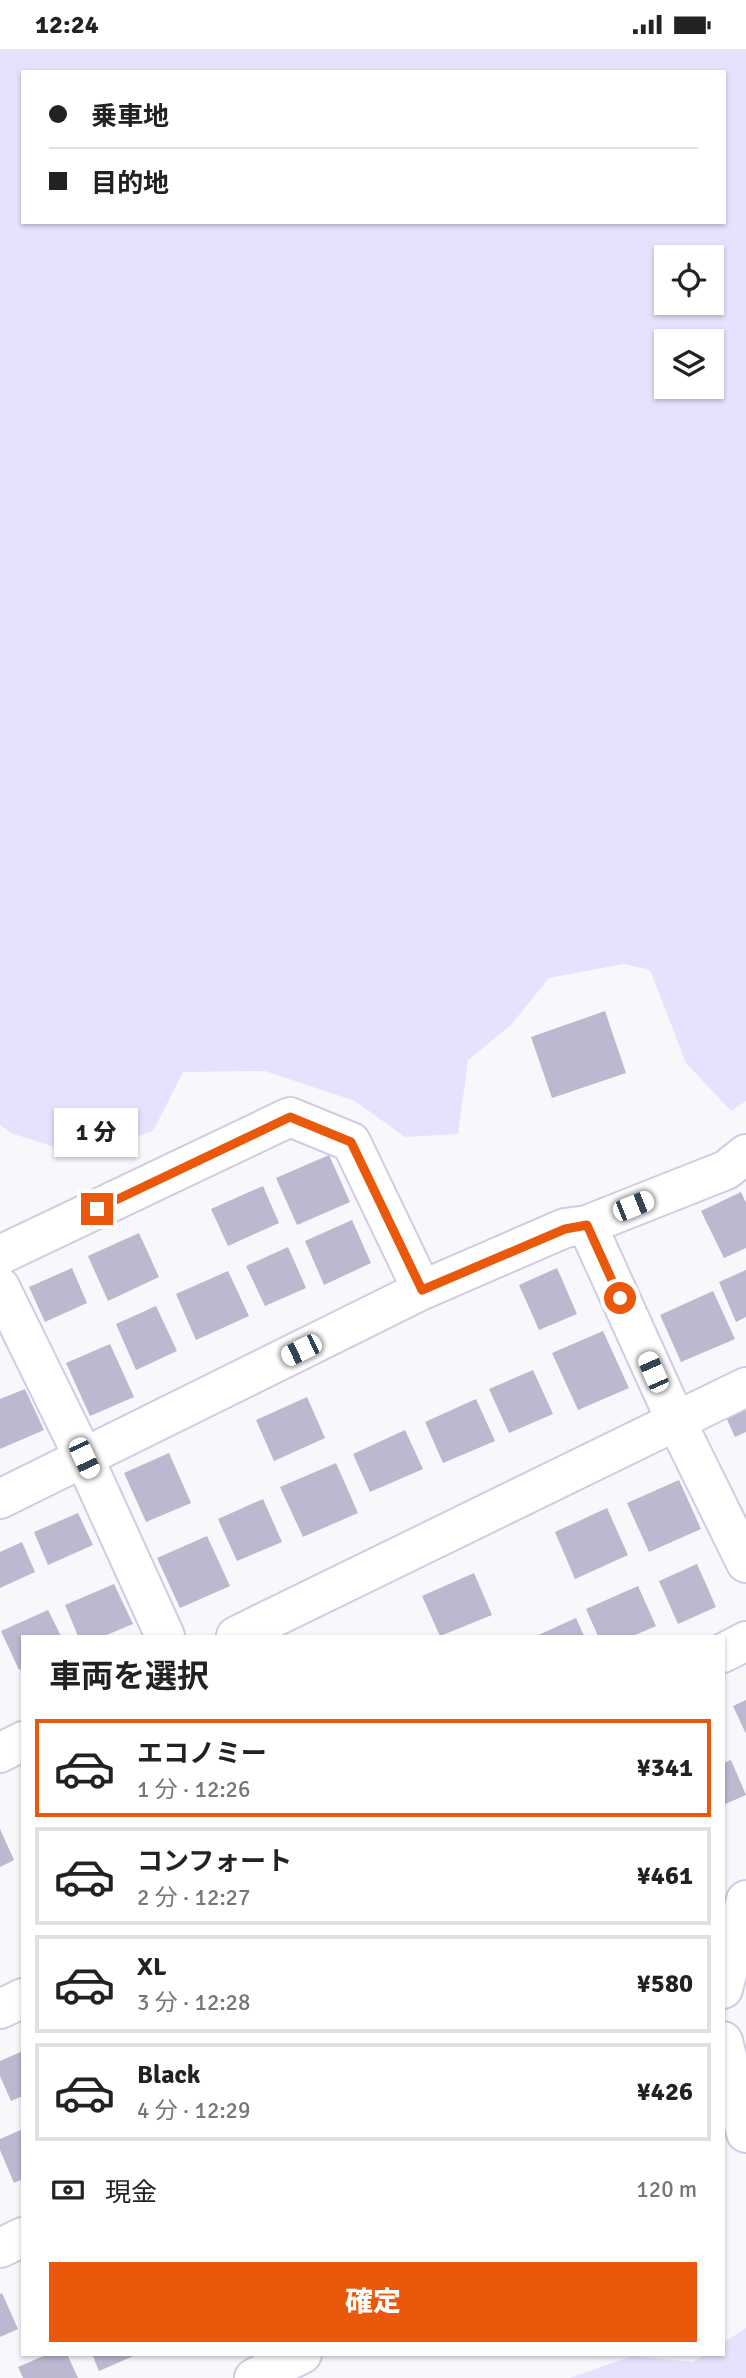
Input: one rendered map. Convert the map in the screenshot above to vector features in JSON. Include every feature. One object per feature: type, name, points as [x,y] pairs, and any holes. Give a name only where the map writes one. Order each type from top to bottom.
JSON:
[{"type":"street","points":[[0,1255],[290,1117],[351,1142],[422,1290]]},
{"type":"street","points":[[0,1499],[422,1290],[565,1229],[587,1225],[726,1170],[746,1154]]},
{"type":"street","points":[[587,1225],[676,1421],[744,1552]]},
{"type":"street","points":[[0,1287],[84,1458],[165,1635]]},
{"type":"street","points":[[238,1635],[746,1387]]},
{"type":"street","points":[[725,1652],[746,1641]]},
{"type":"street","points":[[0,1753],[21,1742]]},
{"type":"street","points":[[725,1978],[738,1905]]},
{"type":"street","points":[[0,2009],[21,1999]]},
{"type":"street","points":[[725,2049],[746,2134],[725,2146]]},
{"type":"street","points":[[0,2248],[21,2238]]},
{"type":"street","points":[[254,2378],[298,2356]]},
{"type":"shaded area","points":[[0,49],[746,49],[746,1101],[731,1111],[686,1063],[650,970],[624,964],[549,978],[511,1025],[468,1060],[458,1134],[405,1137],[355,1101],[265,1071],[183,1072],[153,1131],[82,1156],[11,1133],[0,1125]]},
{"type":"shaded area","points":[[746,2328],[746,2378],[570,2378],[632,2356],[693,2362],[703,2356],[725,2356],[725,2342]]},
{"type":"building","points":[[605,1011],[626,1073],[552,1098],[531,1037]]},
{"type":"building","points":[[329,1155],[350,1202],[297,1225],[276,1178]]},
{"type":"building","points":[[263,1186],[279,1223],[228,1246],[211,1209]]},
{"type":"building","points":[[741,1192],[746,1203],[746,1248],[724,1258],[701,1211]]},
{"type":"building","points":[[352,1220],[371,1263],[324,1285],[305,1241]]},
{"type":"building","points":[[139,1233],[159,1277],[108,1301],[88,1256]]},
{"type":"building","points":[[288,1247],[306,1288],[265,1306],[246,1266]]},
{"type":"building","points":[[72,1268],[87,1303],[45,1322],[29,1287]]},
{"type":"building","points":[[557,1268],[577,1314],[539,1330],[519,1285]]},
{"type":"building","points":[[746,1270],[746,1317],[736,1322],[719,1282]]},
{"type":"building","points":[[228,1271],[249,1316],[196,1340],[176,1294]]},
{"type":"building","points":[[713,1291],[735,1339],[681,1362],[660,1315]]},
{"type":"building","points":[[156,1306],[177,1351],[136,1370],[116,1324]]},
{"type":"building","points":[[603,1331],[629,1388],[578,1410],[552,1353]]},
{"type":"building","points":[[110,1344],[134,1397],[90,1416],[66,1363]]},
{"type":"building","points":[[533,1370],[553,1414],[509,1433],[489,1389]]},
{"type":"building","points":[[25,1389],[44,1430],[0,1449],[0,1399]]},
{"type":"building","points":[[307,1397],[325,1438],[274,1461],[256,1420]]},
{"type":"building","points":[[476,1399],[495,1441],[443,1463],[425,1422]]},
{"type":"building","points":[[746,1403],[746,1432],[735,1437],[724,1413]]},
{"type":"building","points":[[405,1430],[423,1469],[370,1492],[353,1454]]},
{"type":"building","points":[[169,1453],[191,1503],[146,1522],[124,1473]]},
{"type":"building","points":[[336,1463],[358,1513],[303,1537],[280,1487]]},
{"type":"building","points":[[679,1480],[701,1529],[649,1552],[627,1503]]},
{"type":"building","points":[[263,1499],[282,1542],[237,1561],[218,1519]]},
{"type":"building","points":[[607,1508],[628,1555],[575,1579],[555,1532]]},
{"type":"building","points":[[78,1513],[93,1545],[48,1565],[34,1532]]},
{"type":"building","points":[[207,1536],[230,1586],[180,1608],[157,1558]]},
{"type":"building","points":[[22,1542],[35,1572],[0,1588],[0,1552]]},
{"type":"building","points":[[697,1564],[716,1607],[678,1624],[659,1581]]},
{"type":"building","points":[[474,1573],[492,1615],[440,1635],[422,1596]]},
{"type":"building","points":[[114,1584],[133,1624],[106,1635],[78,1635],[65,1605]]},
{"type":"building","points":[[638,1586],[656,1626],[635,1635],[598,1635],[586,1609]]},
{"type":"building","points":[[48,1610],[60,1635],[21,1635],[19,1670],[1,1631]]},
{"type":"building","points":[[576,1618],[584,1635],[538,1635]]},
{"type":"building","points":[[746,1700],[746,1734],[733,1706]]},
{"type":"building","points":[[731,1760],[746,1795],[725,1804],[725,1762]]},
{"type":"building","points":[[0,1829],[14,1860],[0,1867]]},
{"type":"building","points":[[21,2052],[21,2097],[11,2101],[0,2076],[0,2061]]},
{"type":"building","points":[[21,2130],[21,2180],[14,2183],[0,2150],[0,2139]]},
{"type":"building","points":[[2,2293],[18,2329],[0,2337],[0,2294]]},
{"type":"building","points":[[43,2356],[68,2356],[78,2378],[23,2378],[18,2367]]},
{"type":"building","points":[[93,2356],[133,2356],[99,2371]]},
{"type":"route","points":[[97,1209],[290,1117],[351,1142],[422,1290],[565,1229],[587,1225],[620,1298]]}]
